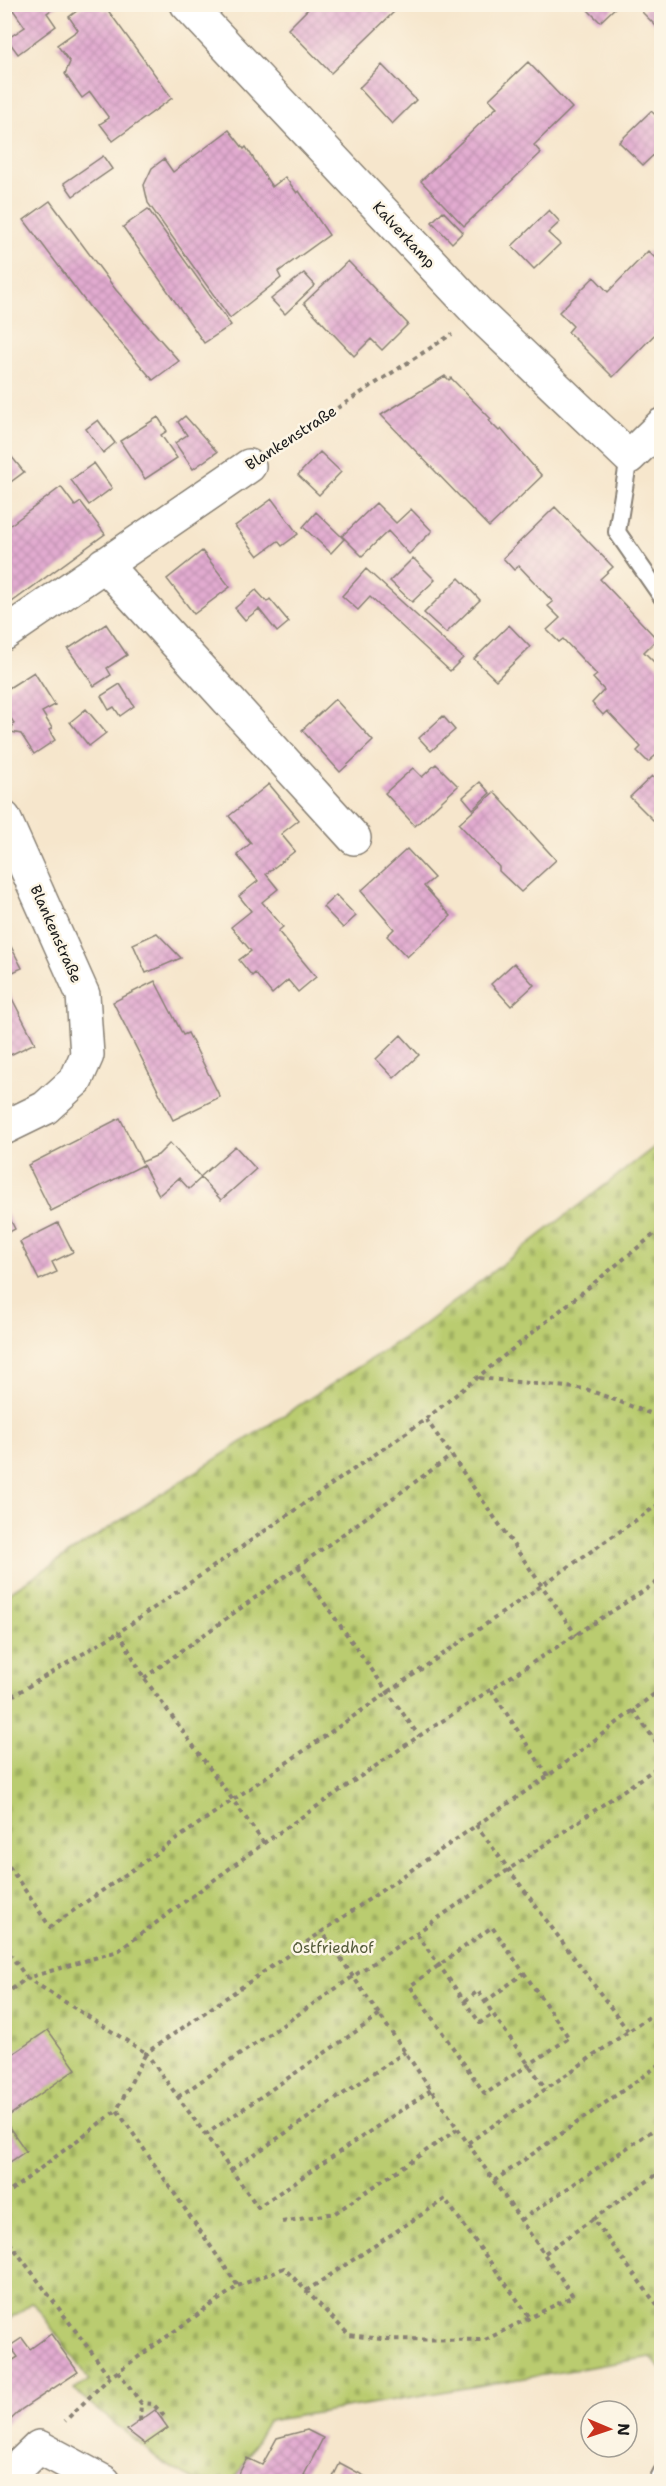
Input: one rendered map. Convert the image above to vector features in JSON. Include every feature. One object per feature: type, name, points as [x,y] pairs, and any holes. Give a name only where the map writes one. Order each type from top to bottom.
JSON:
[{"type":"street","name":"Kalverkamp","points":[[187,4],[480,315],[629,457]]},
{"type":"street","points":[[629,457],[662,424]]},
{"type":"street","name":"Blankenstraße","points":[[4,634],[249,466]]},
{"type":"street","points":[[104,564],[354,838]]},
{"type":"street","name":"Blankenstraße","points":[[4,818],[83,995],[87,1055],[76,1080],[45,1108],[4,1128]]},
{"type":"street","points":[[4,2481],[39,2447],[104,2481]]},
{"type":"lane","points":[[629,457],[617,532],[662,597]]},
{"type":"lane","points":[[657,2481],[662,2472]]},
{"type":"path","name":"Blankenstraße","points":[[249,466],[480,315]]},
{"type":"path","points":[[4,1701],[120,1632],[426,1419],[662,1228]]},
{"type":"path","points":[[478,1378],[586,1389],[662,1418]]},
{"type":"path","points":[[426,1419],[540,1587],[576,1635]]},
{"type":"path","points":[[144,1678],[451,1456]]},
{"type":"path","points":[[4,1859],[50,1928],[662,1502]]},
{"type":"path","points":[[298,1566],[419,1736]]},
{"type":"path","points":[[4,1995],[27,1978],[118,1951],[264,1844],[419,1736],[662,1579]]},
{"type":"path","points":[[120,1632],[144,1678],[264,1844]]},
{"type":"path","points":[[4,2196],[117,2110],[146,2053],[321,1930],[548,1776],[662,1688]]},
{"type":"path","points":[[490,1690],[548,1776]]},
{"type":"path","points":[[633,1710],[662,1750]]},
{"type":"path","points":[[178,2097],[662,1764]]},
{"type":"path","points":[[476,1825],[628,2031]]},
{"type":"path","points":[[492,1927],[525,1973],[569,2037],[485,2094],[410,1986],[492,1927]]},
{"type":"path","points":[[39,2447],[110,2377],[238,2286],[284,2268],[349,2335],[381,2339],[485,2340],[573,2296],[321,1930]]},
{"type":"path","points":[[417,1934],[480,2023],[493,2014]]},
{"type":"path","points":[[4,1946],[27,1978],[146,2053],[258,2207],[431,2090]]},
{"type":"path","points":[[485,2002],[525,1973]]},
{"type":"path","points":[[464,2001],[478,1991],[546,2089]]},
{"type":"path","points":[[468,2143],[661,2010]]},
{"type":"path","points":[[205,2134],[380,2015]]},
{"type":"path","points":[[231,2170],[405,2052]]},
{"type":"path","points":[[494,2181],[662,2063]]},
{"type":"path","points":[[117,2110],[238,2286]]},
{"type":"path","points":[[521,2220],[662,2124]]},
{"type":"path","points":[[282,2222],[335,2213],[458,2129]]},
{"type":"path","points":[[544,2253],[662,2171]]},
{"type":"path","points":[[306,2290],[445,2199],[531,2319]]},
{"type":"path","points":[[593,2219],[662,2312]]},
{"type":"path","points":[[4,2235],[110,2377]]},
{"type":"path","points":[[118,2372],[141,2403],[141,2421]]},
{"type":"path","points":[[141,2403],[153,2404],[165,2417],[162,2419]]},
{"type":"green space","name":"Ostfriedhof","points":[[661,1142],[662,2366],[660,2369],[651,2357],[268,2421],[234,2481],[195,2481],[163,2463],[74,2390],[89,2380],[33,2302],[5,2323],[5,1595],[422,1326]]},
{"type":"building","points":[[9,4],[59,4],[47,13],[56,26],[18,54],[7,39],[25,27]]},
{"type":"building","points":[[86,4],[99,4],[104,11],[107,9],[172,98],[113,141],[100,124],[109,118],[90,92],[82,98],[65,74],[70,62],[57,45],[78,30],[69,17]]},
{"type":"building","points":[[592,4],[619,4],[600,22],[587,9]]},
{"type":"building","points":[[649,4],[662,4],[662,32],[642,12]]},
{"type":"building","points":[[312,5],[394,5],[398,8],[331,73],[288,29]]},
{"type":"building","points":[[528,62],[572,108],[534,145],[541,153],[464,226],[421,181],[497,107],[489,99]]},
{"type":"building","points":[[382,65],[416,100],[392,124],[359,88]]},
{"type":"building","points":[[651,111],[662,121],[662,147],[643,165],[619,142]]},
{"type":"building","points":[[229,130],[244,149],[246,147],[272,187],[285,177],[297,193],[299,191],[329,235],[278,272],[281,278],[230,318],[148,203],[144,185],[152,168],[164,159],[173,172]]},
{"type":"building","points":[[103,156],[112,169],[73,196],[64,183]]},
{"type":"building","points":[[50,201],[116,290],[179,361],[153,380],[91,309],[24,220]]},
{"type":"building","points":[[148,209],[231,325],[204,343],[123,227]]},
{"type":"building","points":[[549,210],[560,222],[548,233],[560,244],[534,269],[512,246]]},
{"type":"building","points":[[443,211],[463,232],[452,243],[432,222]]},
{"type":"building","points":[[648,251],[655,258],[662,251],[662,327],[613,377],[568,332],[573,326],[559,312],[594,277],[608,292]]},
{"type":"building","points":[[348,261],[408,324],[382,350],[371,339],[354,356],[304,303]]},
{"type":"building","points":[[304,273],[315,285],[285,314],[271,299]]},
{"type":"building","points":[[445,376],[449,380],[451,378],[491,419],[489,421],[499,431],[501,429],[542,476],[489,527],[381,415]]},
{"type":"building","points":[[185,416],[217,452],[193,469],[175,443],[187,435],[178,422]]},
{"type":"building","points":[[158,417],[167,431],[161,435],[177,458],[145,479],[120,441]]},
{"type":"building","points":[[98,420],[115,443],[103,453],[86,429]]},
{"type":"building","points":[[320,452],[341,472],[319,495],[298,475]]},
{"type":"building","points":[[11,456],[24,472],[4,487],[4,461]]},
{"type":"building","points":[[94,463],[112,488],[89,505],[71,480]]},
{"type":"building","points":[[61,487],[75,506],[81,502],[105,534],[5,607],[5,529]]},
{"type":"building","points":[[272,499],[298,534],[282,546],[278,541],[258,556],[235,526]]},
{"type":"building","points":[[376,503],[396,523],[411,509],[432,531],[409,554],[388,531],[362,556],[342,536]]},
{"type":"building","points":[[555,507],[613,567],[600,579],[657,639],[644,652],[662,670],[662,750],[648,762],[637,751],[641,747],[607,711],[603,715],[592,703],[604,690],[593,678],[597,675],[563,639],[559,642],[547,630],[560,618],[548,606],[553,602],[519,566],[514,570],[503,558]]},
{"type":"building","points":[[316,512],[344,539],[331,553],[303,527]]},
{"type":"building","points":[[202,551],[230,587],[194,614],[167,579]]},
{"type":"building","points":[[413,558],[435,580],[412,602],[390,581]]},
{"type":"building","points":[[366,569],[463,658],[450,671],[370,597],[358,610],[342,596]]},
{"type":"building","points":[[459,578],[480,600],[446,633],[424,613]]},
{"type":"building","points":[[256,590],[267,602],[270,599],[289,622],[277,632],[259,609],[245,620],[235,608]]},
{"type":"building","points":[[106,624],[127,655],[107,668],[111,675],[94,686],[68,649]]},
{"type":"building","points":[[509,625],[530,647],[496,680],[474,659]]},
{"type":"building","points":[[34,672],[55,705],[42,712],[52,728],[49,730],[55,740],[34,754],[21,734],[11,732],[14,723],[4,708],[4,691]]},
{"type":"building","points":[[120,684],[134,706],[120,716],[114,707],[109,710],[101,696]]},
{"type":"building","points":[[335,699],[373,741],[340,772],[302,730]]},
{"type":"building","points":[[86,709],[106,733],[89,746],[70,722]]},
{"type":"building","points":[[443,716],[455,730],[431,751],[419,738]]},
{"type":"building","points":[[436,764],[458,786],[415,826],[385,793],[413,768],[422,777]]},
{"type":"building","points":[[652,776],[662,786],[662,829],[630,797]]},
{"type":"building","points":[[480,782],[490,793],[473,809],[463,797]]},
{"type":"building","points":[[269,784],[299,820],[281,834],[295,851],[266,874],[278,889],[262,902],[283,927],[278,931],[316,977],[298,992],[288,980],[272,994],[255,973],[252,976],[239,960],[251,951],[231,927],[251,911],[239,896],[258,881],[237,855],[251,843],[229,816]]},
{"type":"building","points":[[494,792],[556,860],[521,892],[499,871],[499,867],[459,824]]},
{"type":"building","points":[[407,849],[434,878],[424,886],[451,916],[407,957],[387,936],[394,929],[361,891]]},
{"type":"building","points":[[336,895],[356,916],[343,928],[323,907]]},
{"type":"building","points":[[4,933],[22,968],[4,976]]},
{"type":"building","points":[[157,933],[181,958],[146,973],[133,944]]},
{"type":"building","points":[[514,963],[534,985],[511,1006],[491,984]]},
{"type":"building","points":[[155,981],[183,1035],[188,1033],[220,1097],[173,1120],[113,1002]]},
{"type":"building","points":[[4,983],[35,1043],[4,1058]]},
{"type":"building","points":[[401,1035],[419,1055],[394,1078],[376,1059]]},
{"type":"building","points":[[120,1118],[142,1162],[158,1155],[170,1143],[201,1178],[189,1189],[179,1178],[159,1195],[143,1165],[51,1211],[28,1165]]},
{"type":"building","points":[[235,1146],[256,1169],[221,1200],[200,1177]]},
{"type":"building","points":[[4,1207],[15,1229],[4,1235]]},
{"type":"building","points":[[58,1223],[73,1252],[52,1262],[57,1272],[39,1280],[20,1242]]},
{"type":"building","points":[[48,2030],[76,2069],[4,2119],[4,2060]]},
{"type":"building","points":[[4,2120],[26,2151],[4,2166]]},
{"type":"building","points":[[51,2334],[78,2372],[22,2409],[4,2426],[4,2366],[18,2357],[10,2346],[22,2338],[30,2349]]},
{"type":"building","points":[[155,2410],[168,2428],[145,2444],[127,2430]]},
{"type":"building","points":[[307,2430],[323,2438],[304,2475],[311,2479],[309,2481],[235,2481],[247,2458],[262,2465],[277,2438]]},
{"type":"building","points":[[340,2463],[368,2478],[366,2481],[331,2481]]}]
